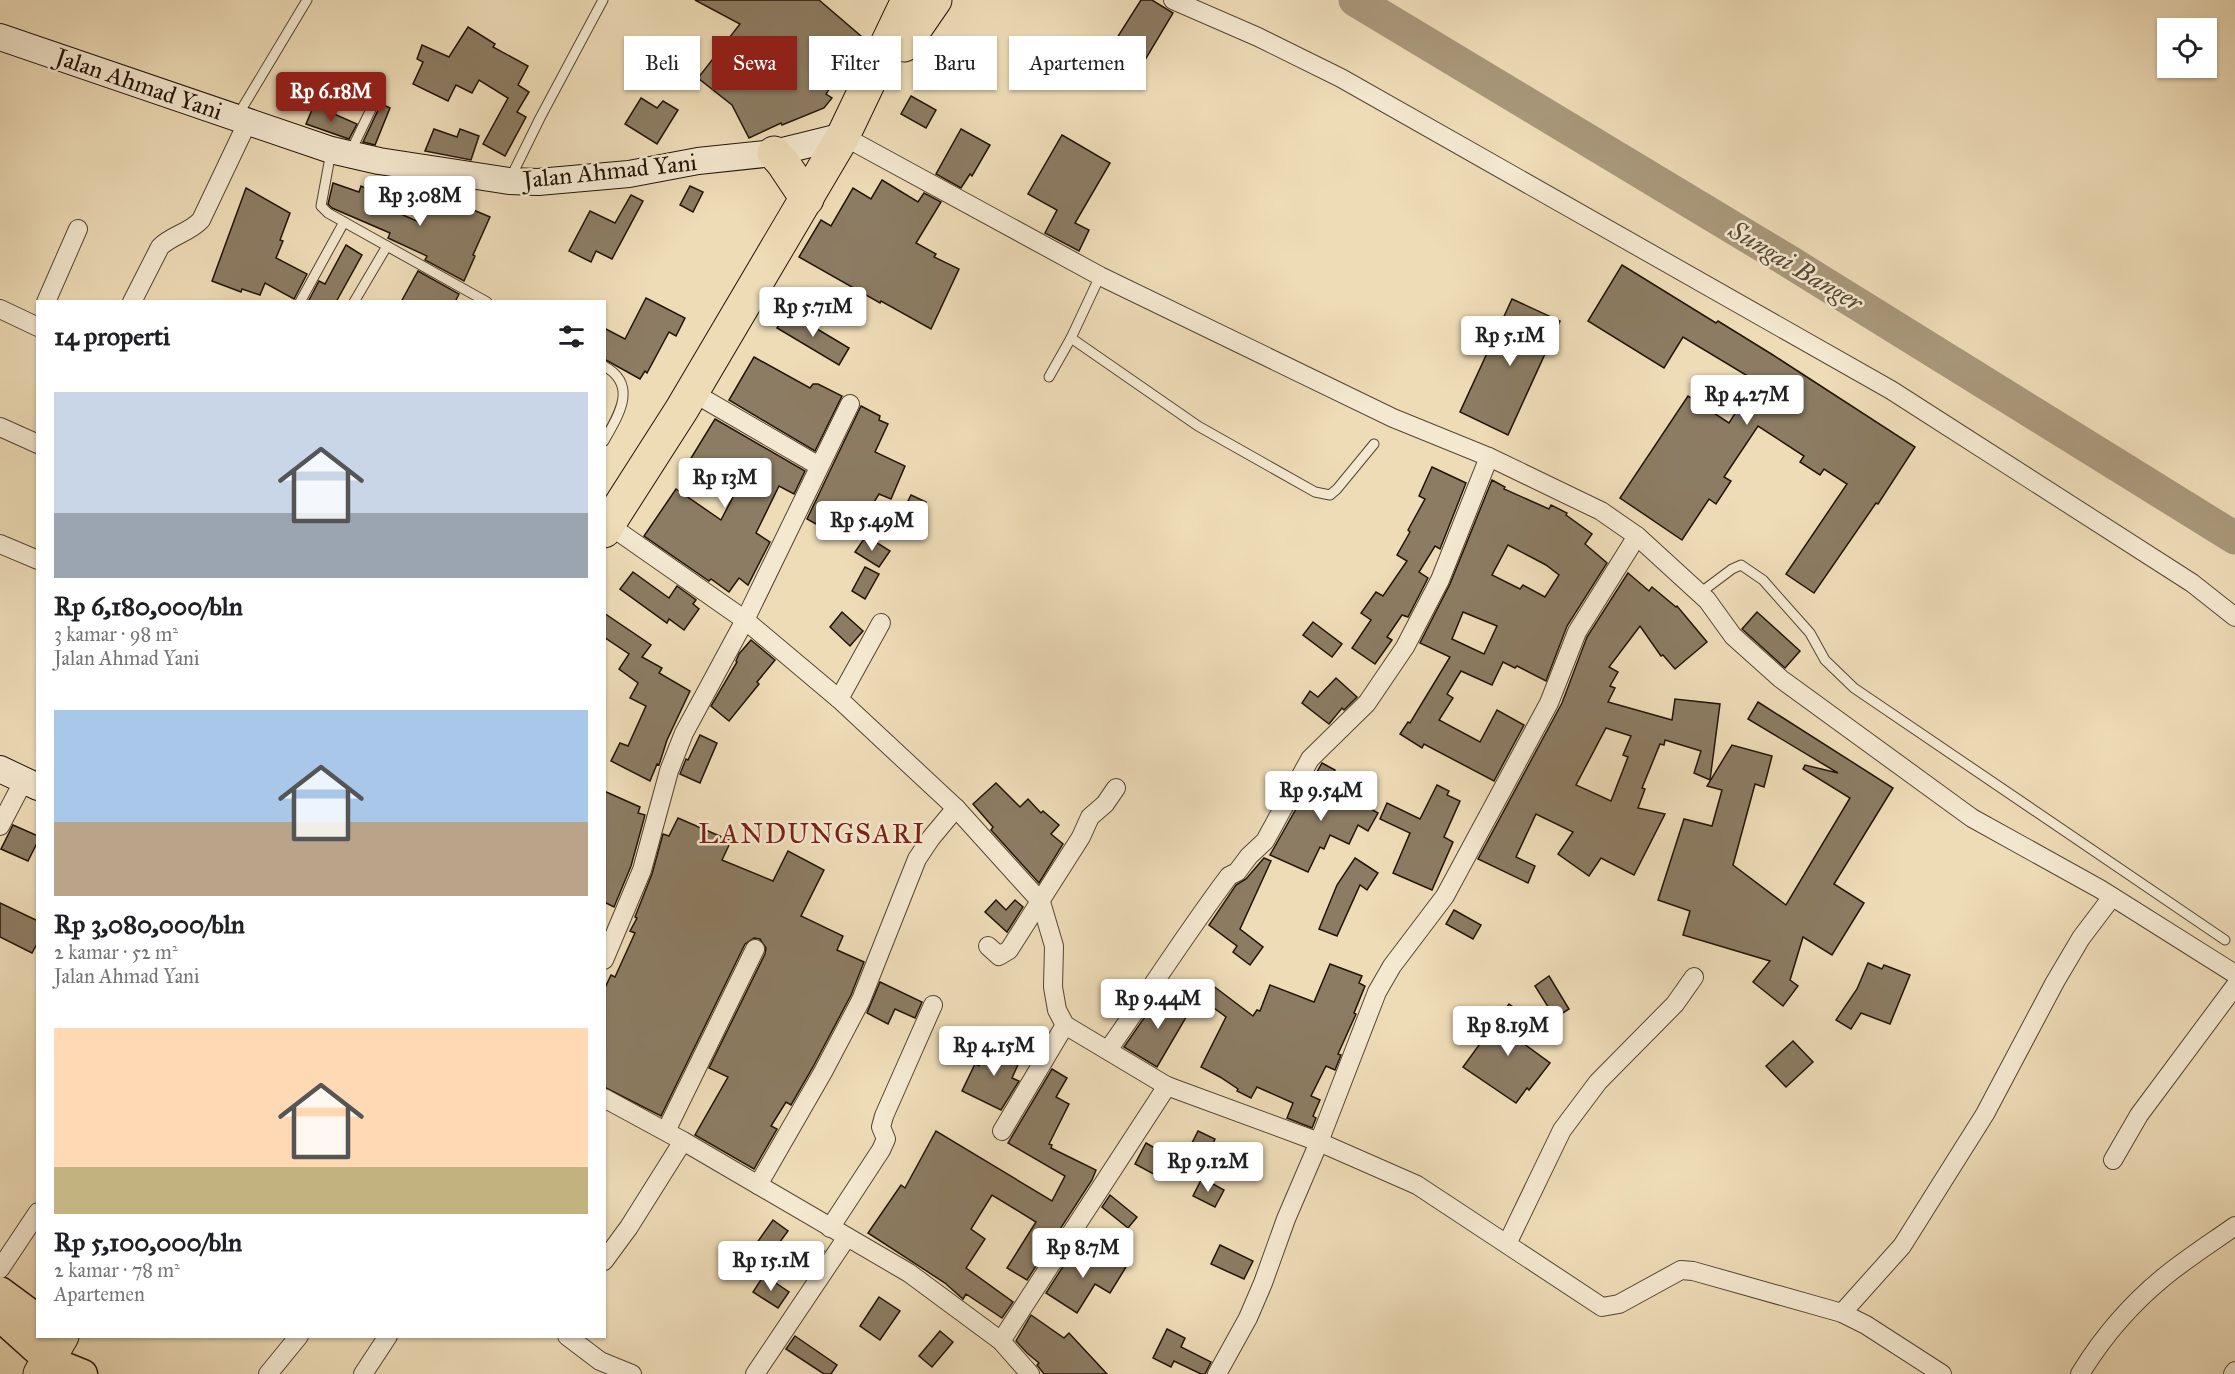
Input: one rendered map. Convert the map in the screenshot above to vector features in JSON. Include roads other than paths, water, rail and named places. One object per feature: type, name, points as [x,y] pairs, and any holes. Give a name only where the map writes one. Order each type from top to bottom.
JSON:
[{"type":"highway","points":[[607,528],[692,392],[807,199],[847,127],[908,0]]},
{"type":"highway","points":[[847,127],[935,0]]},
{"type":"highway","points":[[774,153],[807,199]]},
{"type":"main road","points":[[0,1291],[36,1318]]},
{"type":"main road","points":[[0,1317],[96,1374]]},
{"type":"main road","points":[[54,1349],[82,1374]]},
{"type":"street","points":[[1173,0],[1258,37],[1341,78],[1891,390],[2192,583],[2235,617]]},
{"type":"street","name":"Jalan Ahmad Yani","points":[[0,37],[340,153],[509,181],[538,182],[629,174],[698,161],[774,153],[847,127]]},
{"type":"street","points":[[133,300],[160,247],[167,240],[194,228],[201,220],[243,119]]},
{"type":"street","points":[[847,127],[1100,276],[1394,418],[1489,457],[1601,511],[1637,536],[1700,593],[1733,636],[1781,679],[1972,818],[2112,897],[2235,974]]},
{"type":"street","points":[[47,300],[78,229]]},
{"type":"street","points":[[0,309],[36,325]]},
{"type":"street","points":[[692,392],[819,466]]},
{"type":"street","points":[[606,955],[642,870],[669,771],[684,733],[745,620],[850,404]]},
{"type":"street","points":[[0,427],[36,443]]},
{"type":"street","points":[[1108,1050],[1161,975],[1190,928],[1229,876],[1237,872],[1249,856],[1266,840],[1310,759],[1367,703],[1395,663],[1440,580],[1489,457]]},
{"type":"street","points":[[607,528],[745,620],[839,699],[956,808],[1041,902],[1054,946],[1053,987],[1056,1010],[1065,1025],[1167,1086],[1319,1142],[1417,1185],[1602,1307],[1619,1304],[1682,1270],[1693,1271],[1842,1313],[1866,1325],[1942,1374]]},
{"type":"street","points":[[1217,1374],[1248,1318],[1263,1283],[1286,1219],[1319,1142],[1377,992],[1392,966],[1445,896],[1549,704],[1576,633],[1637,536]]},
{"type":"street","points":[[0,544],[36,559]]},
{"type":"street","points":[[839,699],[881,623]]},
{"type":"street","points":[[0,769],[31,784],[0,826]]},
{"type":"street","points":[[988,946],[999,956],[1009,950],[1081,837],[1089,817],[1105,804],[1116,788]]},
{"type":"street","points":[[758,1185],[823,1072],[861,1000],[917,859],[956,808]]},
{"type":"street","points":[[1842,1313],[1902,1246],[1984,1114],[2055,982],[2082,938],[2112,897]]},
{"type":"street","points":[[666,1131],[754,949]]},
{"type":"street","points":[[1507,1244],[1562,1130],[1598,1082],[1675,1004],[1694,977]]},
{"type":"street","points":[[2113,1161],[2139,1115],[2235,986]]},
{"type":"street","points":[[830,1228],[881,1150],[886,1139],[881,1124],[933,1005]]},
{"type":"street","points":[[1002,1131],[1065,1025]]},
{"type":"street","points":[[1001,1341],[1167,1086]]},
{"type":"street","points":[[606,1099],[666,1131],[909,1273],[1001,1341],[1030,1374]]},
{"type":"street","points":[[606,1258],[629,1227],[683,1141]]},
{"type":"street","points":[[0,1269],[36,1215]]},
{"type":"street","points":[[2080,1374],[2097,1347],[2127,1312],[2163,1277],[2235,1226]]},
{"type":"street","points":[[755,1374],[847,1237]]},
{"type":"street","points":[[268,1374],[297,1338]]},
{"type":"street","points":[[363,1374],[387,1338]]},
{"type":"street","points":[[569,1338],[596,1367],[632,1374]]},
{"type":"lane","points":[[243,119],[307,0]]},
{"type":"lane","points":[[509,181],[603,0]]},
{"type":"lane","points":[[372,105],[340,153],[321,206],[328,213],[483,300]]},
{"type":"lane","points":[[301,300],[344,222]]},
{"type":"lane","points":[[355,300],[387,246]]},
{"type":"lane","points":[[1049,377],[1071,338],[1100,276]]},
{"type":"lane","points":[[1071,338],[1198,426],[1315,492],[1330,495],[1374,444]]},
{"type":"lane","points":[[606,367],[613,371],[623,387],[622,407],[606,437]]},
{"type":"lane","points":[[1700,593],[1732,569],[1741,566],[1748,568],[1763,580],[1810,633],[1825,660],[1854,688],[2225,940]]},
{"type":"waterway","name":"Sungai Banger","points":[[1355,0],[1790,262],[2235,538]]},
{"type":"district","name":"LANDUNGSARI","points":[[812,834]]}]
